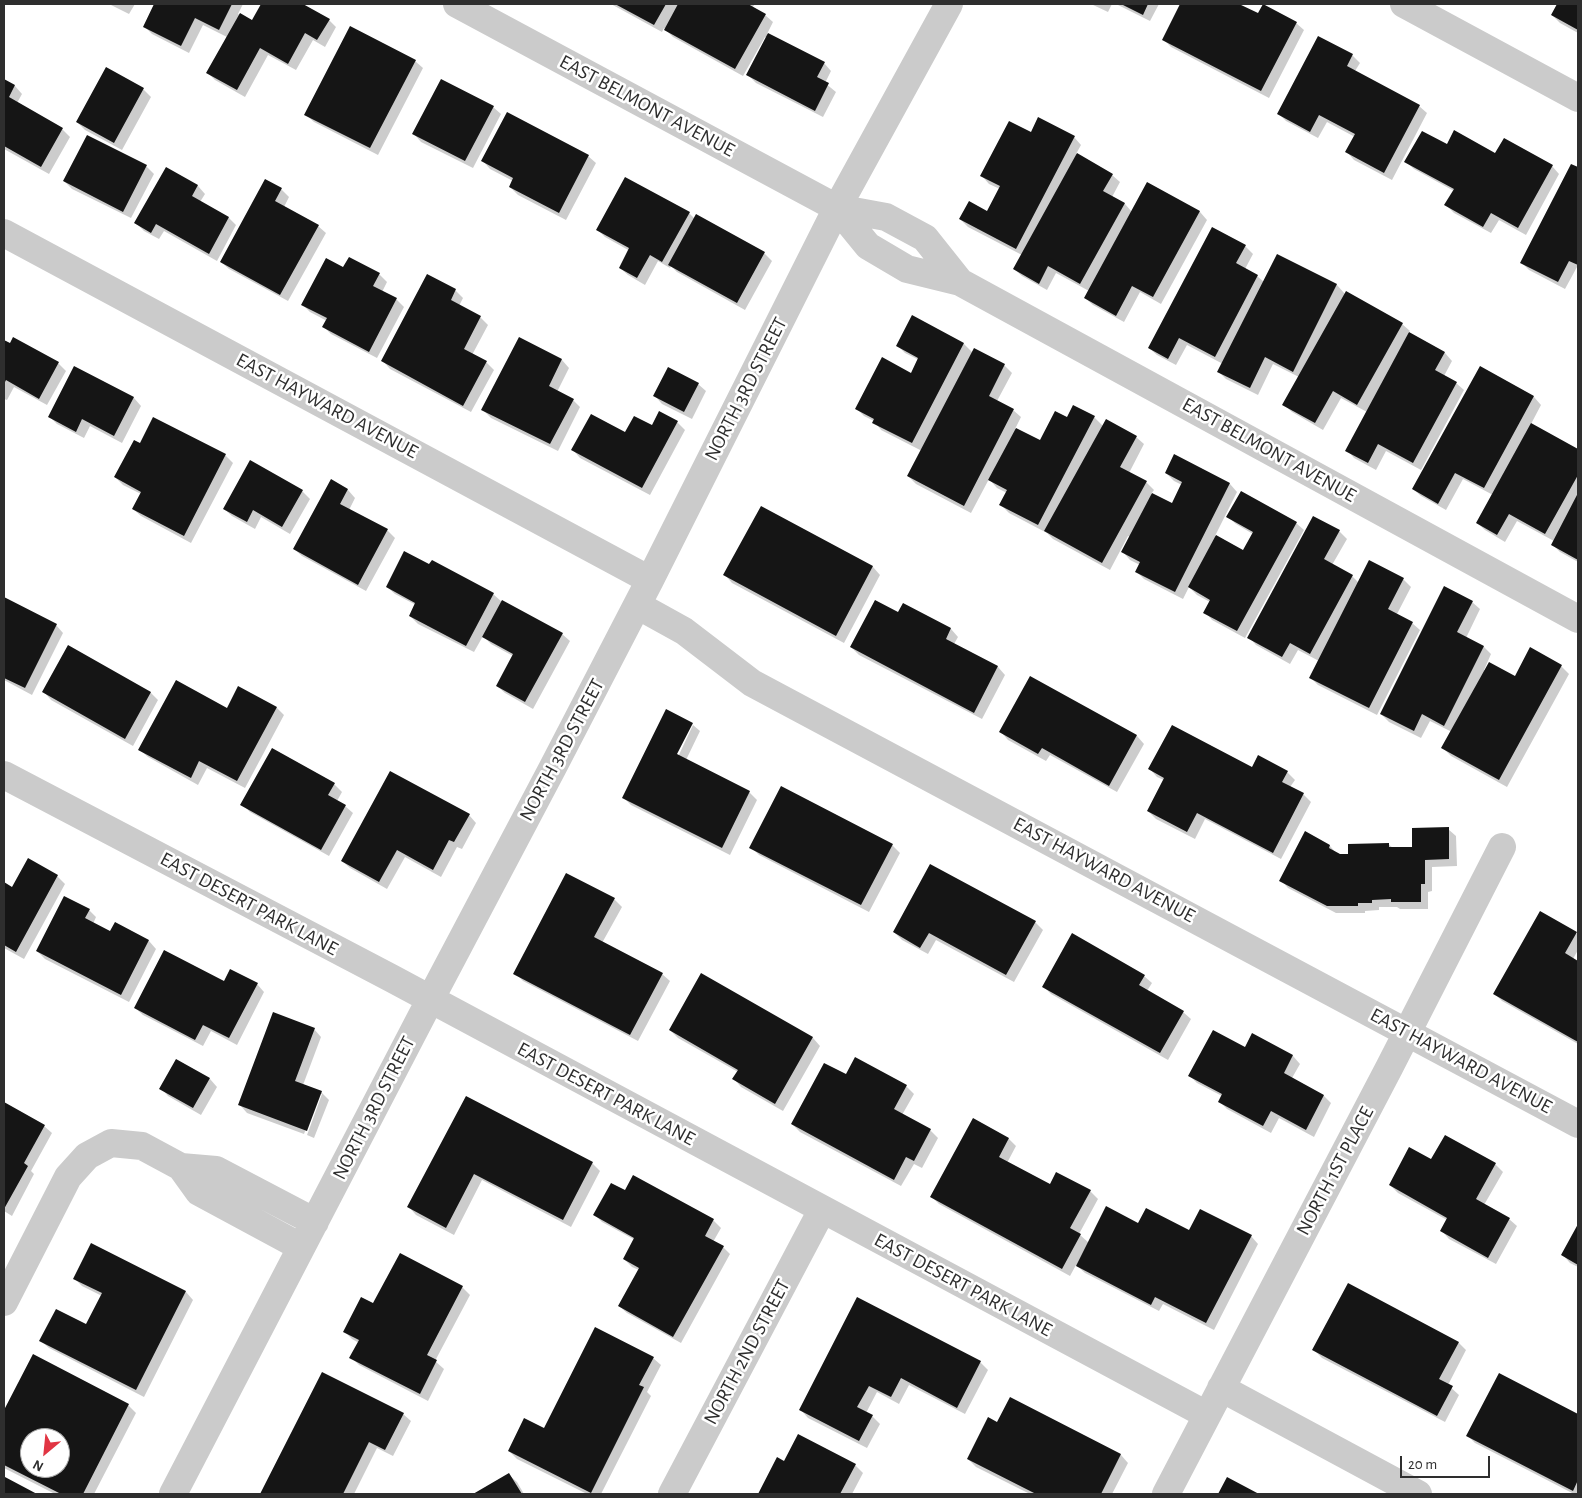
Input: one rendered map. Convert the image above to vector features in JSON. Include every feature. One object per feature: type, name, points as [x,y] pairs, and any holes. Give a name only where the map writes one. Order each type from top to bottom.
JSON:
[{"type":"street","name":"EAST BELMONT AVENUE","points":[[457,4],[837,208],[886,217],[925,238],[960,282],[1578,618]]},
{"type":"street","name":"NORTH 3RD STREET","points":[[173,1494],[650,580],[837,208],[949,4]]},
{"type":"street","points":[[1404,4],[1578,98]]},
{"type":"street","name":"EAST HAYWARD AVENUE","points":[[4,233],[650,580]]},
{"type":"street","name":"EAST HAYWARD AVENUE","points":[[637,605],[684,631],[752,683],[1578,1124]]},
{"type":"street","name":"EAST DESERT PARK LANE","points":[[4,775],[1207,1415]]},
{"type":"street","name":"NORTH 1ST PLACE","points":[[1166,1494],[1502,847]]},
{"type":"street","points":[[4,1302],[68,1177],[87,1156],[111,1143],[142,1146],[181,1167],[216,1170],[315,1222]]},
{"type":"street","points":[[181,1167],[199,1192],[302,1247]]},
{"type":"street","name":"NORTH 2ND STREET","points":[[672,1494],[822,1210]]},
{"type":"street","points":[[1221,1388],[1418,1494]]},
{"type":"building","points":[[154,4],[232,4],[219,30],[195,18],[181,46],[143,27]]},
{"type":"building","points":[[261,4],[303,4],[330,19],[317,40],[305,33],[288,64],[260,48],[237,90],[206,73],[240,13],[252,20]]},
{"type":"building","points":[[615,4],[666,4],[654,25]]},
{"type":"building","points":[[678,4],[748,4],[766,14],[735,69],[664,30]]},
{"type":"building","points":[[1121,4],[1148,4],[1143,15]]},
{"type":"building","points":[[1180,4],[1239,4],[1258,13],[1263,4],[1297,22],[1261,91],[1162,40]]},
{"type":"building","points":[[1557,4],[1578,4],[1578,30],[1551,15]]},
{"type":"building","points":[[350,26],[416,60],[370,148],[304,115]]},
{"type":"building","points":[[768,33],[825,62],[817,77],[829,83],[815,111],[746,75]]},
{"type":"building","points":[[1318,36],[1353,54],[1347,66],[1420,105],[1384,173],[1345,152],[1355,134],[1319,115],[1310,132],[1277,114]]},
{"type":"building","points":[[106,67],[144,88],[114,143],[76,122]]},
{"type":"building","points":[[4,79],[15,85],[9,97],[63,128],[41,167],[4,146]]},
{"type":"building","points":[[441,79],[494,106],[465,161],[412,134]]},
{"type":"building","points":[[507,112],[589,155],[559,213],[509,187],[513,178],[481,161]]},
{"type":"building","points":[[1038,117],[1075,136],[1016,249],[959,219],[969,201],[987,211],[1000,186],[980,176],[1009,121],[1031,132]]},
{"type":"building","points":[[1454,130],[1495,153],[1504,138],[1553,165],[1518,228],[1491,213],[1483,227],[1444,205],[1454,189],[1404,162],[1422,131],[1447,144]]},
{"type":"building","points":[[87,135],[147,165],[123,212],[63,181]]},
{"type":"building","points":[[1077,153],[1113,174],[1103,191],[1125,203],[1080,284],[1048,266],[1039,284],[1013,269]]},
{"type":"building","points":[[1571,164],[1578,167],[1578,265],[1569,261],[1558,282],[1520,263]]},
{"type":"building","points":[[166,167],[198,185],[192,196],[229,217],[209,254],[156,224],[151,233],[134,223]]},
{"type":"building","points":[[625,177],[690,212],[662,262],[650,255],[637,278],[619,268],[629,248],[596,230]]},
{"type":"building","points":[[265,179],[282,188],[275,201],[319,225],[280,295],[220,262]]},
{"type":"building","points":[[1147,182],[1200,211],[1153,297],[1132,286],[1116,316],[1084,298]]},
{"type":"building","points":[[696,214],[765,252],[737,303],[668,265]]},
{"type":"building","points":[[1212,227],[1246,245],[1236,263],[1258,275],[1215,357],[1179,338],[1168,359],[1148,348]]},
{"type":"building","points":[[1277,254],[1337,284],[1293,372],[1265,357],[1250,388],[1217,372]]},
{"type":"building","points":[[349,257],[380,273],[373,286],[397,298],[369,352],[322,327],[327,318],[301,305],[326,258],[343,267]]},
{"type":"building","points":[[427,274],[456,289],[451,300],[481,316],[464,349],[487,361],[463,406],[381,361]]},
{"type":"building","points":[[1346,291],[1403,323],[1357,405],[1333,391],[1315,423],[1282,405]]},
{"type":"building","points":[[912,315],[964,343],[912,443],[872,423],[874,419],[855,409],[882,357],[911,373],[918,358],[896,346]]},
{"type":"building","points":[[1409,332],[1445,352],[1435,370],[1457,382],[1413,463],[1378,444],[1368,463],[1345,451]]},
{"type":"building","points":[[13,337],[59,362],[39,399],[6,380],[4,384],[4,340],[10,343]]},
{"type":"building","points":[[519,337],[562,359],[549,386],[574,399],[550,444],[481,410]]},
{"type":"building","points":[[974,348],[1005,364],[989,396],[1014,409],[964,506],[907,476]]},
{"type":"building","points":[[74,366],[134,397],[114,436],[82,419],[76,432],[48,417]]},
{"type":"building","points":[[1480,366],[1534,396],[1484,488],[1455,473],[1438,504],[1412,489]]},
{"type":"building","points":[[668,367],[699,383],[684,412],[653,396]]},
{"type":"building","points":[[1073,405],[1095,416],[1038,525],[999,505],[1007,490],[988,480],[1016,428],[1040,440],[1055,411],[1067,417]]},
{"type":"building","points":[[659,411],[678,421],[642,488],[571,450],[591,414],[625,432],[634,416],[652,425]]},
{"type":"building","points":[[153,417],[226,454],[184,536],[132,509],[141,492],[114,477],[134,440],[140,443]]},
{"type":"building","points":[[1106,419],[1137,436],[1120,467],[1147,481],[1102,563],[1044,531]]},
{"type":"building","points":[[1531,423],[1578,449],[1578,475],[1545,534],[1509,514],[1497,535],[1476,523]]},
{"type":"building","points":[[1174,454],[1230,483],[1175,592],[1135,572],[1140,562],[1121,552],[1152,493],[1172,503],[1182,482],[1165,473]]},
{"type":"building","points":[[250,460],[303,490],[282,527],[253,510],[247,522],[223,509]]},
{"type":"building","points":[[331,479],[348,489],[340,504],[388,529],[358,585],[293,549]]},
{"type":"building","points":[[1241,491],[1297,522],[1237,631],[1203,613],[1210,600],[1188,587],[1216,535],[1243,550],[1253,532],[1226,517]]},
{"type":"building","points":[[1578,493],[1578,560],[1551,545]]},
{"type":"building","points":[[761,506],[873,566],[836,636],[723,575]]},
{"type":"building","points":[[1313,516],[1340,530],[1324,559],[1353,575],[1310,654],[1290,643],[1282,657],[1247,638]]},
{"type":"building","points":[[404,551],[429,564],[432,560],[494,593],[466,646],[409,616],[415,603],[386,587]]},
{"type":"building","points":[[1369,560],[1404,578],[1388,609],[1413,622],[1369,708],[1309,678]]},
{"type":"building","points":[[1444,586],[1473,601],[1457,632],[1484,646],[1444,726],[1422,714],[1414,731],[1380,714]]},
{"type":"building","points":[[4,597],[57,624],[25,688],[4,678]]},
{"type":"building","points":[[502,600],[563,633],[525,702],[496,686],[513,654],[482,637]]},
{"type":"building","points":[[875,600],[898,612],[903,603],[951,628],[946,639],[998,666],[974,713],[850,647]]},
{"type":"building","points":[[68,645],[151,692],[125,739],[42,692]]},
{"type":"building","points":[[1530,647],[1562,665],[1499,780],[1441,748],[1489,662],[1515,676]]},
{"type":"building","points":[[1030,676],[1137,735],[1109,786],[1042,748],[1038,754],[999,732]]},
{"type":"building","points":[[176,680],[227,708],[238,686],[277,707],[237,781],[199,761],[191,778],[138,750]]},
{"type":"building","points":[[666,709],[693,723],[677,754],[750,791],[722,848],[622,798]]},
{"type":"building","points":[[1172,725],[1252,767],[1258,755],[1288,771],[1282,782],[1304,793],[1273,853],[1197,813],[1187,832],[1147,811],[1164,778],[1148,769]]},
{"type":"building","points":[[272,748],[335,783],[328,795],[346,805],[321,850],[240,805]]},
{"type":"building","points":[[390,771],[470,814],[454,842],[449,840],[433,870],[397,850],[379,882],[341,861]]},
{"type":"building","points":[[781,786],[893,844],[861,905],[749,848]]},
{"type":"building","points":[[1449,827],[1449,859],[1425,860],[1425,884],[1421,884],[1421,902],[1391,902],[1391,899],[1372,900],[1372,903],[1358,903],[1358,906],[1327,906],[1279,881],[1305,831],[1330,845],[1329,848],[1340,854],[1348,854],[1348,844],[1389,843],[1389,847],[1412,847],[1412,828]]},
{"type":"building","points":[[28,858],[58,875],[16,952],[4,945],[4,882],[12,887]]},
{"type":"building","points":[[930,864],[1036,921],[1006,975],[929,933],[920,948],[893,932]]},
{"type":"building","points":[[566,873],[615,898],[594,937],[663,973],[630,1035],[513,974]]},
{"type":"building","points":[[64,896],[90,909],[85,918],[110,931],[115,922],[149,940],[121,995],[36,951]]},
{"type":"building","points":[[1540,911],[1577,932],[1565,953],[1578,961],[1578,1042],[1493,994]]},
{"type":"building","points":[[1072,933],[1145,975],[1139,985],[1184,1011],[1160,1053],[1042,987]]},
{"type":"building","points":[[164,950],[224,981],[230,969],[258,983],[229,1038],[203,1025],[195,1040],[134,1008]]},
{"type":"building","points":[[701,973],[813,1037],[775,1104],[732,1079],[738,1070],[669,1030]]},
{"type":"building","points":[[273,1012],[315,1028],[295,1081],[322,1091],[307,1131],[238,1105]]},
{"type":"building","points":[[1213,1030],[1245,1047],[1252,1033],[1293,1055],[1284,1073],[1324,1095],[1306,1130],[1271,1111],[1263,1126],[1218,1102],[1222,1094],[1188,1076]]},
{"type":"building","points":[[855,1057],[907,1085],[894,1109],[931,1129],[914,1161],[906,1157],[894,1180],[791,1124],[824,1063],[846,1074]]},
{"type":"building","points":[[176,1059],[210,1078],[193,1108],[159,1089]]},
{"type":"building","points":[[466,1096],[593,1162],[563,1220],[474,1174],[446,1228],[407,1207]]},
{"type":"building","points":[[4,1102],[45,1125],[24,1163],[28,1166],[4,1209]]},
{"type":"building","points":[[973,1118],[1009,1138],[999,1157],[1050,1184],[1056,1172],[1091,1190],[1070,1228],[1081,1234],[1062,1269],[930,1197]]},
{"type":"building","points":[[1445,1135],[1496,1163],[1476,1199],[1510,1218],[1488,1258],[1440,1231],[1447,1218],[1389,1185],[1409,1147],[1431,1159]]},
{"type":"building","points":[[633,1175],[714,1219],[705,1236],[724,1246],[673,1337],[618,1306],[639,1268],[623,1259],[634,1238],[593,1215],[611,1183],[625,1190]]},
{"type":"building","points":[[1106,1206],[1138,1223],[1146,1208],[1189,1230],[1200,1209],[1252,1235],[1206,1323],[1155,1297],[1151,1305],[1076,1266]]},
{"type":"building","points":[[1578,1224],[1578,1265],[1561,1255]]},
{"type":"building","points":[[91,1243],[186,1291],[136,1390],[39,1341],[56,1309],[86,1324],[102,1293],[73,1279]]},
{"type":"building","points":[[400,1253],[463,1286],[427,1355],[437,1360],[420,1394],[349,1358],[359,1340],[343,1332],[361,1297],[373,1303]]},
{"type":"building","points":[[1348,1283],[1459,1342],[1439,1379],[1453,1386],[1437,1416],[1312,1350]]},
{"type":"building","points":[[857,1297],[981,1361],[957,1408],[901,1378],[891,1397],[869,1386],[857,1407],[873,1415],[859,1441],[799,1410]]},
{"type":"building","points":[[595,1327],[654,1357],[639,1385],[644,1387],[591,1493],[508,1451],[524,1418],[544,1428]]},
{"type":"building","points":[[33,1354],[129,1404],[83,1494],[61,1494],[30,1478],[70,1478],[70,1428],[20,1428],[20,1473],[4,1465],[4,1410]]},
{"type":"building","points":[[322,1372],[404,1413],[385,1450],[369,1442],[343,1494],[260,1494]]},
{"type":"building","points":[[1499,1373],[1578,1414],[1578,1480],[1573,1491],[1466,1436]]},
{"type":"building","points":[[1010,1397],[1121,1454],[1101,1494],[1036,1494],[967,1459],[988,1417],[997,1422]]},
{"type":"building","points":[[798,1434],[856,1464],[840,1494],[758,1494],[777,1457],[784,1461]]},
{"type":"building","points":[[509,1473],[522,1494],[473,1494]]},
{"type":"building","points":[[5,1477],[37,1494],[4,1494]]},
{"type":"building","points":[[1227,1477],[1259,1494],[1218,1494]]}]
